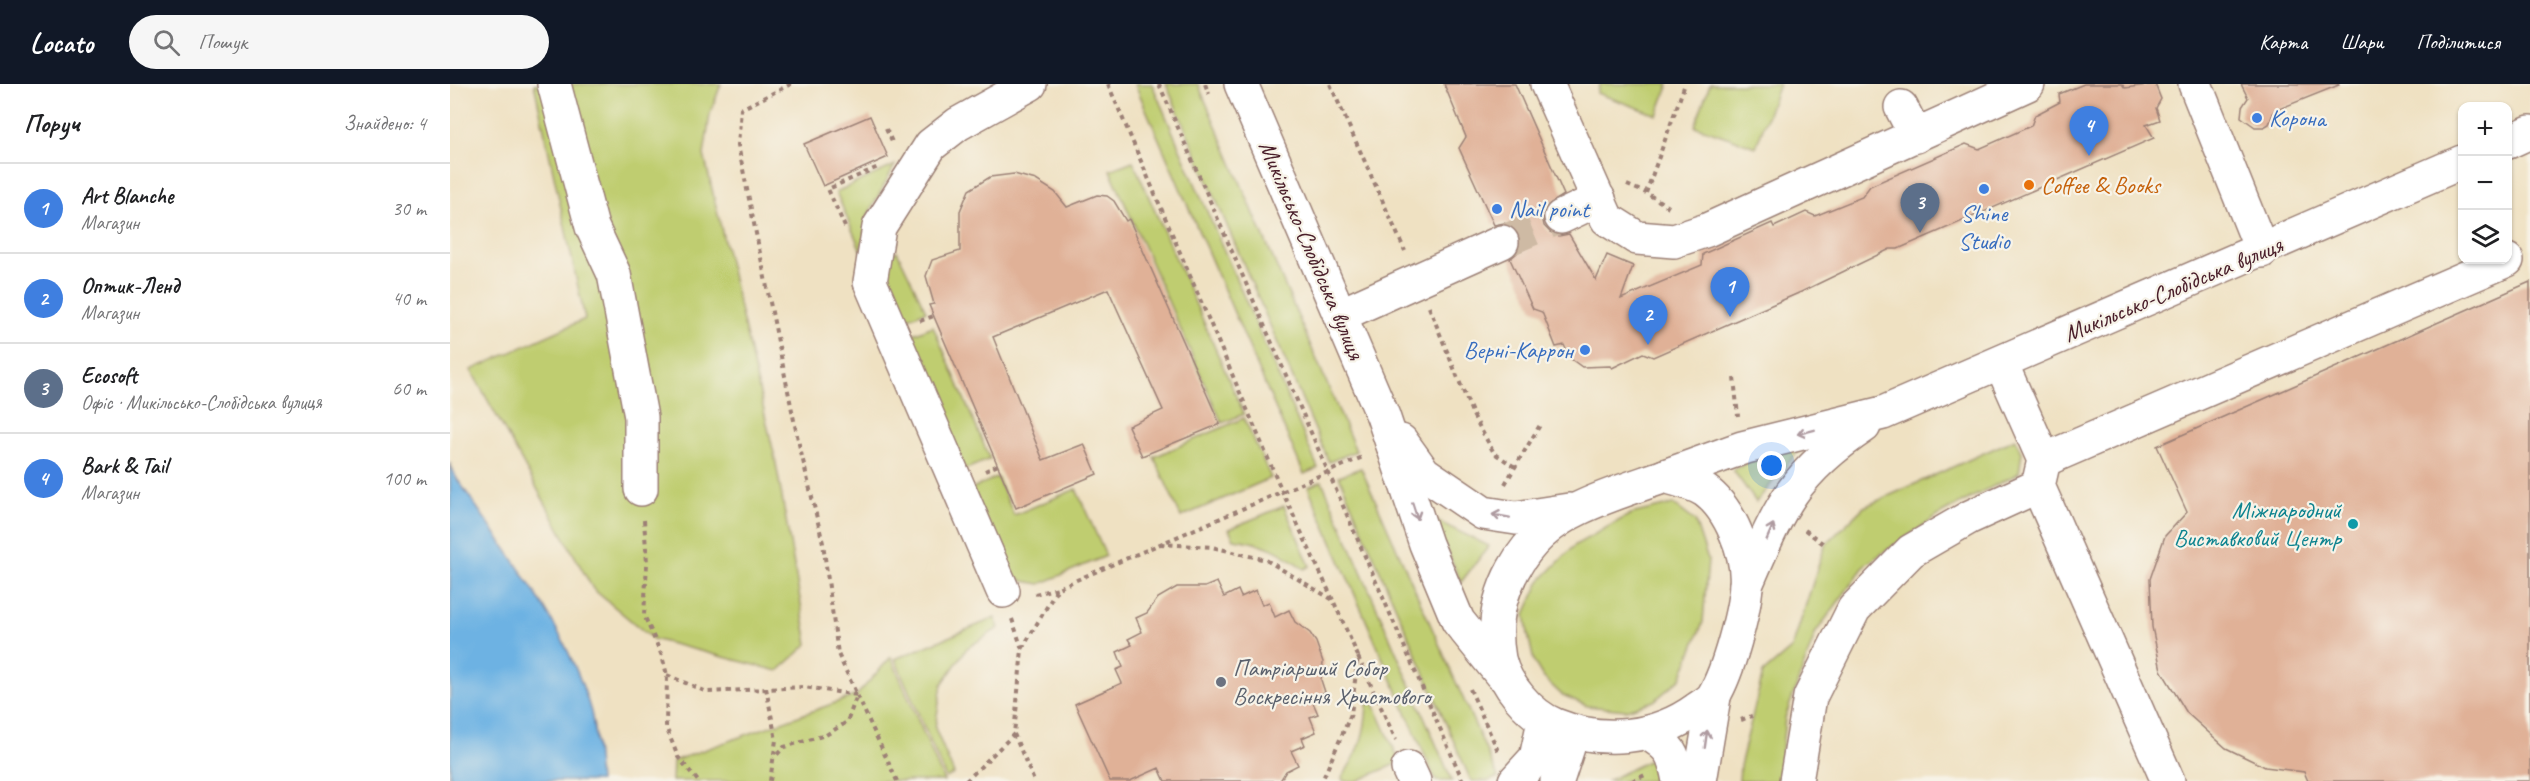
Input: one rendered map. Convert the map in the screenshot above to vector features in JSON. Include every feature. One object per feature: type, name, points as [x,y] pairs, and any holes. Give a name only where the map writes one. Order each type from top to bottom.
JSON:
[{"type":"street","points":[[554,84],[592,227],[614,274],[641,417],[641,489]]},
{"type":"street","points":[[1003,591],[870,282],[879,227],[931,145],[958,124],[1030,84]]},
{"type":"street","name":"Микільсько-Слобідська вулиця","points":[[1241,84],[1383,416],[1426,544],[1458,621],[1503,675],[1559,727]]},
{"type":"street","points":[[1546,84],[1607,219],[1637,238],[1674,242],[1707,230],[1916,136],[1983,93],[2028,84]]},
{"type":"street","points":[[2195,84],[2262,250]]},
{"type":"street","points":[[1901,106],[1916,136]]},
{"type":"street","points":[[2512,140],[2530,132]]},
{"type":"street","name":"Микільсько-Слобідська вулиця","points":[[1383,416],[1424,473],[1483,513],[1516,518],[1580,508],[1742,448],[1883,413],[2458,164]]},
{"type":"street","points":[[1561,217],[1599,199]]},
{"type":"street","points":[[1340,315],[1502,242]]},
{"type":"street","points":[[2512,257],[2530,250]]},
{"type":"street","points":[[1796,781],[1810,697],[1854,609],[1911,551],[2041,473],[2496,264]]},
{"type":"street","points":[[2001,363],[2041,473],[2168,781]]},
{"type":"street","name":"Микільсько-Слобідська вулиця","points":[[1746,585],[1779,510],[1800,479],[1831,448],[1883,413]]},
{"type":"street","points":[[1665,476],[1704,490],[1725,514],[1740,540],[1746,585],[1731,652],[1714,697],[1700,781]]},
{"type":"street","points":[[1503,675],[1495,638],[1498,608],[1510,572],[1530,546],[1550,526],[1580,508]]},
{"type":"street","points":[[1559,727],[1605,737],[1647,733],[1681,720],[1714,697]]},
{"type":"street","points":[[1515,781],[1559,727]]},
{"type":"street","points":[[1557,781],[1559,727]]},
{"type":"street","points":[[1647,733],[1667,744],[1676,762],[1679,781]]},
{"type":"path","points":[[791,84],[741,109],[738,145],[798,440],[823,543],[838,654],[897,781]]},
{"type":"path","points":[[1107,84],[1282,491],[1411,774]]},
{"type":"path","points":[[1159,84],[1463,781]]},
{"type":"path","points":[[1684,84],[1646,193],[1707,230]]},
{"type":"path","points":[[886,129],[895,148]]},
{"type":"path","points":[[828,189],[889,162]]},
{"type":"path","points":[[1034,781],[1014,734],[1022,649],[1058,588],[1366,455]]},
{"type":"path","points":[[641,489],[647,563],[644,615],[668,675],[666,727],[678,757],[698,781]]},
{"type":"path","points":[[1159,544],[1212,547],[1266,560],[1333,600]]},
{"type":"path","points":[[1322,781],[1351,714],[1358,656]]},
{"type":"path","points":[[668,675],[707,692],[804,687],[857,694]]},
{"type":"path","points":[[766,688],[776,740],[770,781]]},
{"type":"path","points":[[774,758],[784,747],[826,735],[847,722],[857,694]]},
{"type":"path","points":[[966,781],[1014,734]]},
{"type":"green space","points":[[534,84],[721,84],[710,114],[704,155],[775,458],[808,644],[778,671],[653,639],[593,589],[471,370],[585,319]]},
{"type":"green space","points":[[1135,84],[1152,84],[1318,468],[1304,474]]},
{"type":"green space","points":[[1166,84],[1198,84],[1356,451],[1329,462]]},
{"type":"green space","points":[[1600,84],[1669,84],[1657,115],[1597,93]]},
{"type":"green space","points":[[1710,84],[1779,84],[1756,147],[1695,126]]},
{"type":"green space","points":[[1133,161],[1244,414],[1222,423],[1110,170]]},
{"type":"green space","points":[[895,165],[868,215],[861,251],[836,192]]},
{"type":"green space","points":[[897,251],[926,311],[896,323],[883,274],[888,256]]},
{"type":"green space","points":[[933,326],[990,459],[961,471],[904,338]]},
{"type":"green space","points":[[1244,418],[1271,478],[1181,517],[1154,457]]},
{"type":"green space","points":[[1811,436],[1756,502],[1733,470],[1767,452]]},
{"type":"green space","points":[[2015,439],[2022,452],[2019,473],[1944,512],[1866,564],[1816,632],[1785,718],[1779,781],[1739,781],[1740,766],[1763,673],[1792,648],[1825,545],[1864,507]]},
{"type":"green space","points":[[1361,468],[1498,777],[1488,781],[1471,781],[1339,476]]},
{"type":"green space","points":[[997,477],[1014,515],[1076,489],[1106,556],[1040,584],[1023,581],[1008,573],[971,489]]},
{"type":"green space","points":[[1322,481],[1452,781],[1436,781],[1308,487]]},
{"type":"green space","points":[[1673,504],[1695,521],[1708,560],[1703,622],[1681,678],[1654,701],[1626,710],[1587,706],[1561,694],[1543,677],[1534,662],[1528,634],[1525,614],[1540,581],[1575,545],[1631,514]]},
{"type":"green space","points":[[1284,506],[1310,566],[1304,569],[1271,548],[1234,539],[1229,529]]},
{"type":"green space","points":[[1433,519],[1489,546],[1461,582]]},
{"type":"green space","points":[[995,618],[999,628],[967,648],[942,684],[935,728],[954,774],[946,778],[895,659]]},
{"type":"green space","points":[[891,657],[944,781],[672,781],[673,761],[857,695]]},
{"type":"green space","points":[[1373,702],[1400,762],[1357,781],[1343,781],[1342,777],[1360,743],[1365,726],[1367,705]]},
{"type":"green space","points":[[1656,757],[1653,781],[1607,781]]},
{"type":"water","points":[[450,463],[454,474],[532,588],[566,648],[591,712],[599,781],[450,781]]},
{"type":"building","points":[[1444,84],[1515,84],[1564,195],[1545,207],[1542,216],[1544,226],[1559,236],[1569,234],[1596,280],[1607,255],[1633,266],[1621,299],[1702,265],[1703,254],[1772,223],[1774,227],[1806,212],[1815,216],[1862,197],[1870,186],[1966,144],[1979,149],[2031,126],[2035,115],[2060,102],[2059,94],[2084,84],[2122,84],[2125,88],[2155,84],[2161,99],[2156,108],[2160,120],[2146,125],[2154,138],[1898,249],[1890,249],[1801,292],[1653,357],[1643,353],[1612,368],[1610,366],[1582,367],[1571,359],[1564,345],[1556,347],[1542,312],[1533,309],[1510,259],[1517,253],[1521,244],[1519,234],[1512,226],[1504,223],[1494,225],[1459,148],[1466,137]]},
{"type":"building","points":[[2241,84],[2339,85],[2274,111],[2269,124],[2264,127],[2255,127],[2241,117],[2242,107],[2248,98]]},
{"type":"building","points":[[870,116],[888,157],[823,186],[804,144]]},
{"type":"building","points":[[1014,174],[1036,180],[1055,192],[1067,207],[1097,195],[1107,196],[1114,201],[1126,221],[1129,219],[1220,424],[1142,456],[1128,426],[1163,410],[1108,289],[993,337],[1043,460],[1084,444],[1097,474],[1016,508],[929,305],[934,304],[926,276],[932,260],[960,251],[960,211],[969,190],[990,177]]},
{"type":"building","name":"Міжнародний Виставковий Центр","points":[[2530,282],[2530,781],[2308,781],[2304,772],[2265,767],[2226,748],[2187,713],[2161,670],[2152,627],[2150,579],[2165,536],[2187,512],[2157,446]]},
{"type":"building","name":"Патріарший Собор Воскресіння Христового","points":[[1217,582],[1224,597],[1238,590],[1241,597],[1256,590],[1262,605],[1269,602],[1275,617],[1289,610],[1295,622],[1310,633],[1316,642],[1323,662],[1321,680],[1325,692],[1311,698],[1318,714],[1310,717],[1316,732],[1302,738],[1305,745],[1291,751],[1298,765],[1286,771],[1280,781],[1165,781],[1159,768],[1130,781],[1110,781],[1075,704],[1122,683],[1116,670],[1123,667],[1117,652],[1132,645],[1128,639],[1142,632],[1136,618],[1147,613],[1158,598],[1177,587],[1205,587]]},
{"type":"tunnel","points":[[1502,242],[1561,217]]},
{"type":"place","name":"Корона","points":[[2257,118]]},
{"type":"place","name":"Bark & Tail","points":[[2089,156]]},
{"type":"place","name":"Coffee & Books","points":[[2029,185]]},
{"type":"place","name":"Shine Studio","points":[[1984,189]]},
{"type":"place","name":"Nail point","points":[[1497,209]]},
{"type":"place","name":"Ecosoft","points":[[1920,233]]},
{"type":"place","name":"Art Blanche","points":[[1730,317]]},
{"type":"place","name":"Оптик-Ленд","points":[[1648,345]]},
{"type":"place","name":"Верні-Каррон","points":[[1585,350]]},
{"type":"place","name":"Міжнародний Виставковий Центр","points":[[2353,524]]},
{"type":"place","name":"Патріарший Собор Воскресіння Христового","points":[[1221,682]]}]
